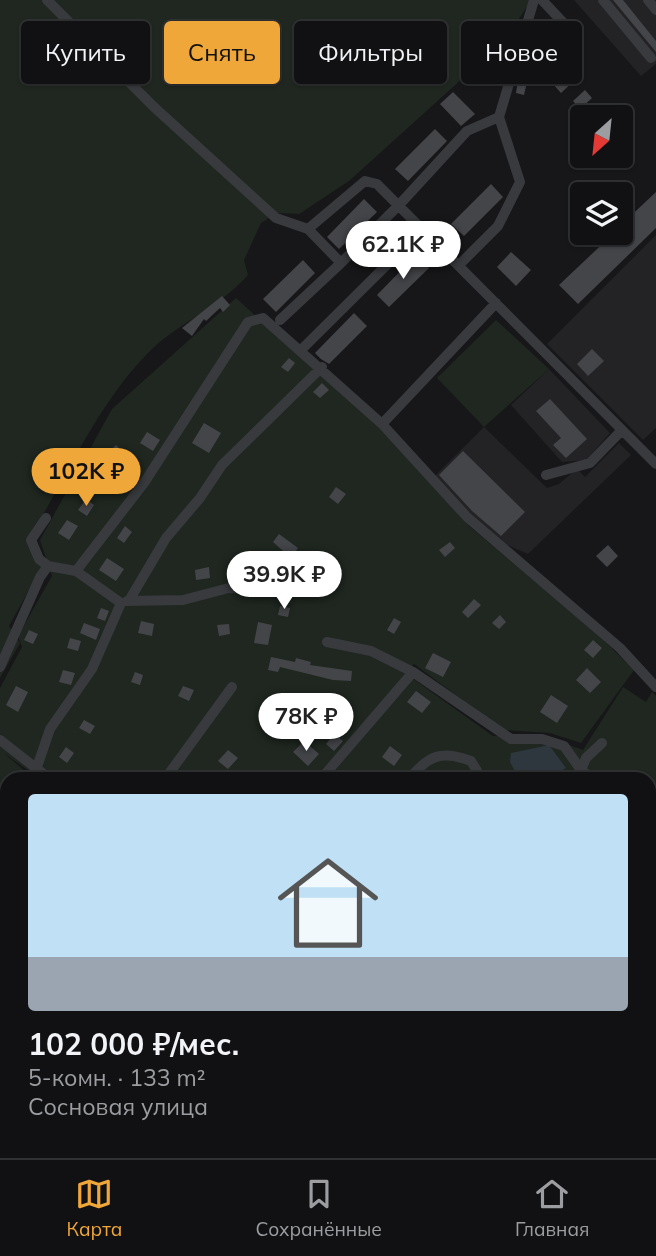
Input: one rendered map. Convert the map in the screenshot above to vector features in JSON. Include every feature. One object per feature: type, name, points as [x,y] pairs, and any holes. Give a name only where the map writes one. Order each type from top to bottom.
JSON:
[{"type":"street","points":[[47,0],[154,107],[276,218],[308,229],[341,263]]},
{"type":"street","points":[[459,265],[498,226],[520,182],[499,117],[534,0]]},
{"type":"street","points":[[541,0],[561,21]]},
{"type":"street","points":[[603,0],[652,58]]},
{"type":"street","points":[[648,0],[656,10]]},
{"type":"street","points":[[277,322],[399,205],[467,131],[499,117]]},
{"type":"street","points":[[308,229],[365,181],[377,184],[496,303],[560,374],[656,464]]},
{"type":"street","points":[[301,350],[422,229]]},
{"type":"street","points":[[382,424],[496,303]]},
{"type":"street","points":[[76,571],[144,483],[248,322],[263,318],[277,322],[301,350],[382,424],[467,517],[611,640],[656,687]]},
{"type":"street","points":[[37,767],[50,729],[92,669],[125,601],[166,538],[200,498],[222,465],[322,367]]},
{"type":"street","points":[[545,475],[590,463],[622,430]]},
{"type":"street","points":[[46,518],[31,540],[39,559],[48,566],[76,571],[125,601],[183,600],[229,588],[292,590]]},
{"type":"street","points":[[0,667],[40,577],[48,566]]},
{"type":"street","points":[[327,642],[371,651],[413,672],[511,739],[542,738],[564,746],[578,772]]},
{"type":"street","points":[[327,772],[413,672]]},
{"type":"street","points":[[170,772],[232,687]]},
{"type":"street","points":[[0,740],[42,772]]},
{"type":"street","points":[[580,772],[586,758],[602,743]]},
{"type":"street","points":[[415,772],[424,761],[437,755],[471,761],[478,772]]},
{"type":"shaded area","points":[[0,0],[531,0],[518,21],[461,21],[461,80],[349,181],[299,214],[277,213],[261,223],[244,260],[248,275],[223,298],[157,344],[113,395],[33,532],[45,561],[9,626],[20,643],[0,678]]},
{"type":"shaded area","points":[[574,0],[656,0],[656,64],[641,76]]},
{"type":"shaded area","points":[[656,235],[656,428],[643,440],[547,344]]},
{"type":"shaded area","points":[[236,298],[388,436],[469,526],[595,632],[634,670],[581,743],[550,733],[503,730],[414,664],[322,772],[30,772],[4,753],[26,772],[0,772],[0,688],[22,647],[18,636],[52,576],[40,540],[112,409]]},
{"type":"shaded area","points":[[496,320],[549,369],[484,427],[437,378]]},
{"type":"shaded area","points":[[549,369],[610,433],[586,460],[562,462],[511,405]]},
{"type":"shaded area","points":[[484,427],[547,488],[559,484],[577,469],[585,477],[619,443],[631,455],[528,554],[498,541],[434,477]]},
{"type":"shaded area","points":[[412,678],[493,736],[541,735],[583,750],[623,687],[646,702],[652,692],[656,696],[656,772],[334,772]]},
{"type":"shaded area","points":[[549,745],[566,768],[559,772],[515,772],[510,762],[511,753]]},
{"type":"building","points":[[613,0],[623,0],[656,41],[656,52]]},
{"type":"building","points":[[517,84],[527,84],[524,95],[516,93]]},
{"type":"building","points":[[553,84],[571,84],[561,93]]},
{"type":"building","points":[[585,90],[592,98],[584,105],[576,105],[573,101]]},
{"type":"building","points":[[453,92],[475,114],[461,126],[440,104]]},
{"type":"building","points":[[435,129],[447,141],[408,181],[395,169]]},
{"type":"building","points":[[491,184],[503,197],[464,236],[451,224]]},
{"type":"building","points":[[656,192],[656,228],[578,304],[559,285],[601,245],[633,245],[633,214]]},
{"type":"building","points":[[364,199],[377,212],[339,249],[327,237]]},
{"type":"building","points":[[511,252],[531,270],[516,286],[497,267]]},
{"type":"building","points":[[416,255],[429,268],[389,307],[377,295]]},
{"type":"building","points":[[303,260],[315,273],[276,312],[263,299]]},
{"type":"building","points":[[222,296],[230,305],[223,312],[220,308],[206,321],[204,319],[192,336],[182,328]]},
{"type":"building","points":[[354,313],[367,326],[329,364],[315,353]]},
{"type":"building","points":[[592,349],[604,361],[588,376],[577,364]]},
{"type":"building","points":[[289,358],[295,363],[288,372],[281,367]]},
{"type":"building","points":[[322,383],[329,390],[320,398],[313,392]]},
{"type":"building","points":[[550,399],[587,439],[566,458],[553,445],[561,438],[536,411]]},
{"type":"building","points":[[204,423],[221,433],[209,453],[192,443]]},
{"type":"building","points":[[147,432],[160,440],[153,451],[140,443]]},
{"type":"building","points":[[116,445],[128,457],[113,472],[100,460]]},
{"type":"building","points":[[463,451],[525,512],[501,536],[472,511],[439,475]]},
{"type":"building","points":[[336,487],[346,494],[338,504],[329,497]]},
{"type":"building","points":[[86,499],[94,505],[87,516],[78,510]]},
{"type":"building","points":[[67,520],[78,526],[69,540],[58,533]]},
{"type":"building","points":[[125,526],[132,532],[124,543],[117,538]]},
{"type":"building","points":[[279,534],[298,548],[291,558],[273,542]]},
{"type":"building","points":[[450,542],[455,548],[445,557],[439,550]]},
{"type":"building","points":[[608,545],[618,556],[607,567],[596,556]]},
{"type":"building","points":[[107,558],[124,569],[116,581],[99,570]]},
{"type":"building","points":[[209,567],[210,578],[196,580],[195,570]]},
{"type":"building","points":[[474,599],[481,605],[468,618],[462,612]]},
{"type":"building","points":[[280,606],[290,608],[288,617],[278,615]]},
{"type":"building","points":[[101,608],[109,611],[105,621],[97,618]]},
{"type":"building","points":[[500,615],[506,622],[499,629],[492,623]]},
{"type":"building","points":[[394,618],[401,622],[394,634],[387,630]]},
{"type":"building","points":[[141,621],[154,624],[152,636],[138,633]]},
{"type":"building","points":[[258,622],[272,625],[268,645],[254,643]]},
{"type":"building","points":[[84,623],[100,629],[96,640],[80,633]]},
{"type":"building","points":[[229,624],[230,634],[219,636],[217,625]]},
{"type":"building","points":[[29,630],[38,634],[33,644],[24,640]]},
{"type":"building","points":[[70,638],[81,641],[78,651],[67,648]]},
{"type":"building","points":[[593,640],[602,648],[593,658],[584,650]]},
{"type":"building","points":[[433,653],[451,662],[443,677],[425,668]]},
{"type":"building","points":[[271,657],[295,662],[296,658],[311,662],[310,665],[352,671],[351,681],[333,680],[280,667],[278,672],[268,670]]},
{"type":"building","points":[[587,668],[601,682],[590,693],[576,680]]},
{"type":"building","points":[[63,670],[75,673],[71,685],[59,682]]},
{"type":"building","points":[[135,672],[143,675],[140,685],[131,682]]},
{"type":"building","points":[[16,686],[28,692],[18,712],[6,705]]},
{"type":"building","points":[[183,686],[194,690],[189,701],[178,696]]},
{"type":"building","points":[[416,691],[431,702],[422,713],[407,702]]},
{"type":"building","points":[[551,695],[568,706],[557,723],[540,712]]},
{"type":"building","points":[[84,720],[95,726],[90,734],[79,728]]},
{"type":"building","points":[[334,734],[343,741],[334,751],[326,744]]},
{"type":"building","points":[[304,741],[319,754],[308,766],[293,752]]},
{"type":"building","points":[[390,746],[402,755],[394,766],[382,757]]},
{"type":"building","points":[[66,747],[74,753],[67,763],[59,757]]},
{"type":"building","points":[[228,750],[238,758],[228,769],[218,761]]}]
